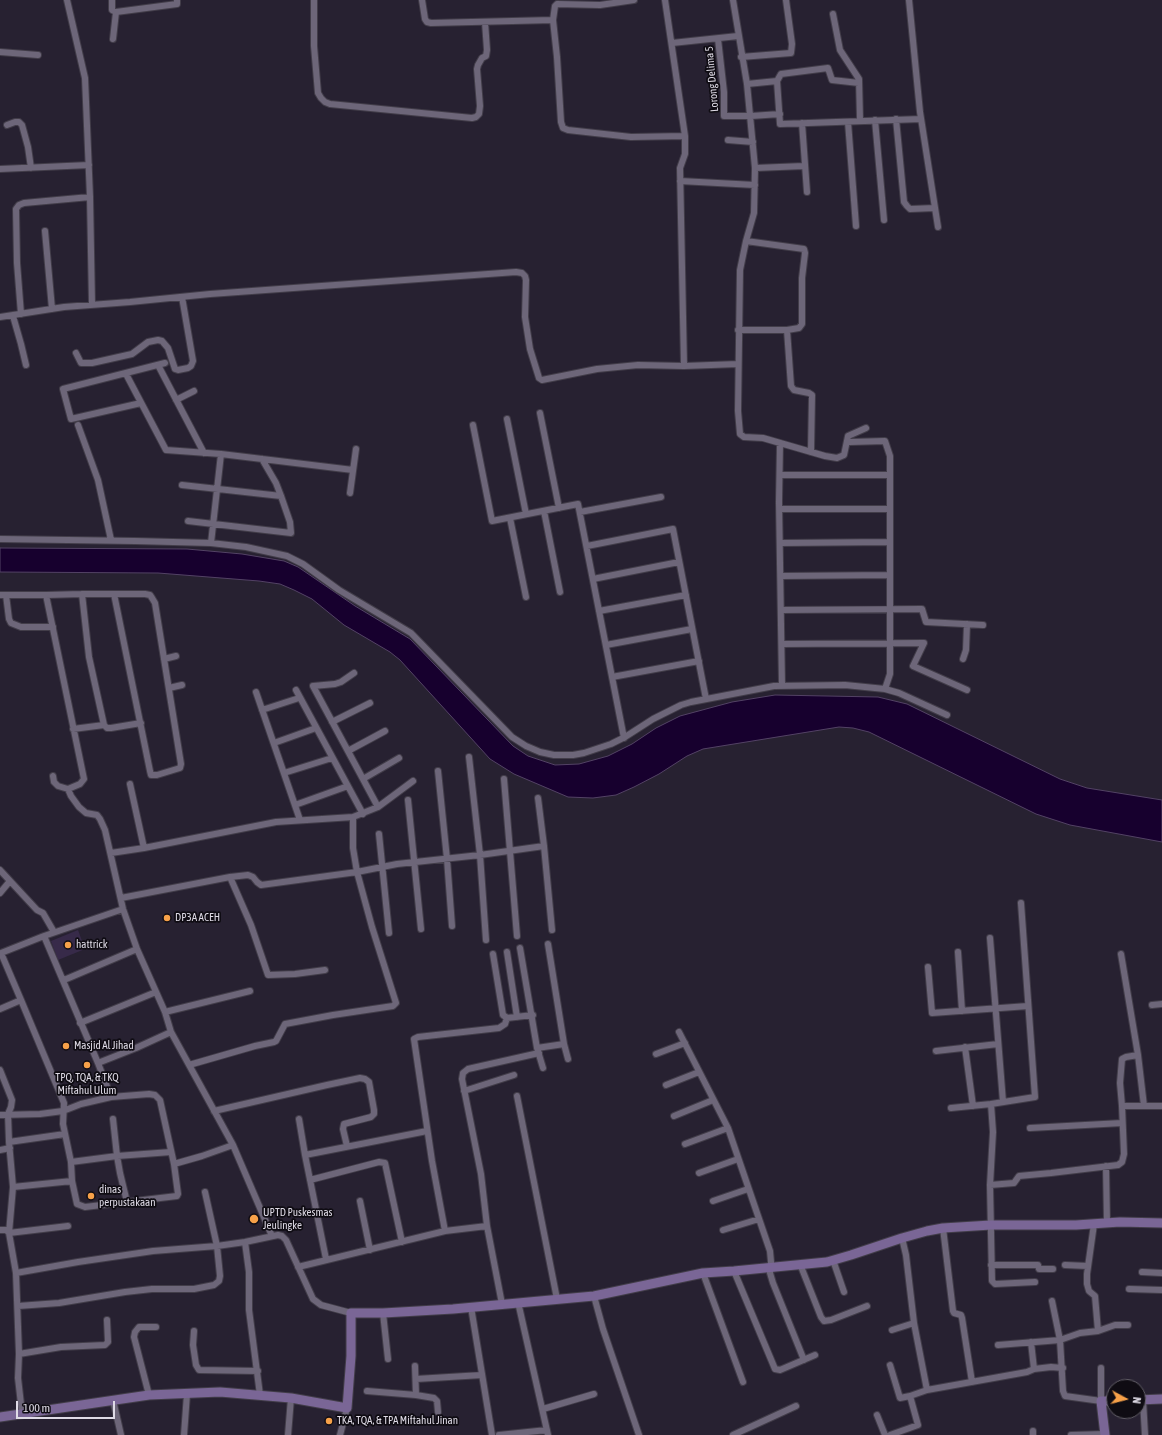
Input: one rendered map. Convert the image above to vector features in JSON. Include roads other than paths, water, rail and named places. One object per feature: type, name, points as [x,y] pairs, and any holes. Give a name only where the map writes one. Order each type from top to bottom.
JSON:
[{"type":"street","points":[[67,0],[85,78],[90,197],[92,305]]},
{"type":"street","points":[[112,0],[112,10],[116,12],[177,4],[177,0]]},
{"type":"street","points":[[314,0],[314,46],[318,93],[325,102],[330,104],[472,118],[476,117],[479,114],[480,106],[477,75],[478,65],[482,58],[486,56],[487,50],[485,22]]},
{"type":"street","points":[[422,0],[425,19],[427,22],[431,23],[553,20]]},
{"type":"street","points":[[634,0],[592,5],[557,4],[555,7],[553,20],[561,122],[563,128],[568,130],[631,136],[685,136]]},
{"type":"street","points":[[665,0],[685,136],[685,154],[680,168],[684,366]]},
{"type":"street","points":[[733,0],[747,84],[755,168],[754,213],[740,270],[738,330],[738,411],[740,434],[746,438],[763,438],[837,458],[842,456],[845,452],[848,436],[866,428]]},
{"type":"street","points":[[742,57],[791,53],[792,44],[786,0]]},
{"type":"street","points":[[909,0],[921,119],[938,227]]},
{"type":"street","points":[[113,38],[116,12]]},
{"type":"street","points":[[833,14],[840,50],[857,76],[859,83],[860,120]]},
{"type":"street","points":[[672,43],[738,36]]},
{"type":"street","name":"Lorong Delima 5","points":[[718,38],[724,92],[723,114],[726,116],[751,116]]},
{"type":"street","points":[[0,52],[38,55]]},
{"type":"street","points":[[859,83],[832,80],[828,68],[780,75],[777,80],[780,124],[822,121],[848,122],[860,120],[921,119]]},
{"type":"street","points":[[747,84],[777,80]]},
{"type":"street","points":[[751,116],[780,114]]},
{"type":"street","points":[[896,119],[904,202],[910,209],[935,208]]},
{"type":"street","points":[[875,120],[884,220]]},
{"type":"street","points":[[7,125],[19,122],[22,125],[28,147],[31,168]]},
{"type":"street","points":[[848,122],[856,226]]},
{"type":"street","points":[[802,123],[807,192]]},
{"type":"street","points":[[728,140],[753,142]]},
{"type":"street","points":[[0,169],[89,165]]},
{"type":"street","points":[[755,168],[804,166]]},
{"type":"street","points":[[680,181],[755,185]]},
{"type":"street","points":[[21,314],[17,263],[15,220],[16,209],[19,205],[24,203],[90,197]]},
{"type":"street","points":[[45,231],[52,309]]},
{"type":"street","points":[[738,330],[787,330],[799,328],[802,324],[802,278],[805,251],[801,248],[746,241]]},
{"type":"street","points":[[0,317],[52,309],[210,294],[516,272],[522,273],[526,280],[525,317],[527,333],[536,370],[539,378],[542,380],[597,369],[638,365],[684,366],[738,364]]},
{"type":"street","points":[[76,353],[81,363],[92,363],[132,354],[148,342],[158,340],[162,341],[168,348],[175,369],[178,370],[192,366],[193,361],[182,297]]},
{"type":"street","points":[[13,316],[26,365]]},
{"type":"street","points":[[787,330],[791,386],[794,390],[812,395],[811,452]]},
{"type":"street","points":[[141,403],[71,419],[63,389],[166,363]]},
{"type":"street","points":[[158,365],[204,453]]},
{"type":"street","points":[[126,374],[166,450],[221,454],[353,470]]},
{"type":"street","points":[[176,400],[194,391]]},
{"type":"street","points":[[540,413],[559,508]]},
{"type":"street","points":[[507,419],[526,514]]},
{"type":"street","points":[[78,425],[98,480],[111,540]]},
{"type":"street","points":[[473,425],[492,521],[578,504],[624,738]]},
{"type":"street","points":[[850,442],[885,441],[890,456],[890,674],[885,689]]},
{"type":"street","points":[[780,443],[782,686]]},
{"type":"street","points":[[350,493],[356,449]]},
{"type":"street","points":[[211,543],[221,454]]},
{"type":"street","points":[[188,521],[291,533],[290,522],[276,483],[262,459]]},
{"type":"street","points":[[780,475],[890,475]]},
{"type":"street","points":[[182,485],[281,496]]},
{"type":"street","points":[[580,512],[661,497]]},
{"type":"street","points":[[780,509],[890,509]]},
{"type":"street","points":[[544,511],[560,592]]},
{"type":"street","points":[[510,518],[526,597]]},
{"type":"street","points":[[586,546],[673,529],[706,699]]},
{"type":"street","points":[[0,539],[211,543],[246,547],[288,556],[303,564],[339,590],[411,633],[512,737],[526,746],[540,752],[554,755],[573,755],[601,748],[624,738],[681,705],[706,699],[782,686],[845,685],[885,689],[899,693],[947,715]]},
{"type":"street","points":[[780,543],[890,542]]},
{"type":"street","points":[[593,579],[679,562]]},
{"type":"street","points":[[781,576],[890,576]]},
{"type":"street","points":[[82,594],[89,657],[104,725]]},
{"type":"street","points":[[53,628],[21,627],[11,623],[3,595],[82,594],[114,594],[146,594],[150,595],[155,603],[181,760],[180,768],[157,776],[151,775],[114,594]]},
{"type":"street","points":[[46,595],[84,779],[80,784],[68,789],[58,786],[54,782],[53,776]]},
{"type":"street","points":[[599,611],[686,595]]},
{"type":"street","points":[[781,610],[922,609],[926,622],[983,625]]},
{"type":"street","points":[[963,659],[966,650],[967,624]]},
{"type":"street","points":[[606,645],[692,629]]},
{"type":"street","points":[[782,644],[924,643],[913,666],[967,690]]},
{"type":"street","points":[[164,659],[176,656]]},
{"type":"street","points":[[612,677],[699,661]]},
{"type":"street","points":[[354,673],[341,682],[335,684],[313,686],[378,807]]},
{"type":"street","points":[[169,688],[182,685]]},
{"type":"street","points":[[296,690],[363,814]]},
{"type":"street","points":[[256,692],[300,820]]},
{"type":"street","points":[[262,710],[299,698]]},
{"type":"street","points":[[332,722],[370,702]]},
{"type":"street","points":[[73,729],[104,725],[111,728],[141,723]]},
{"type":"street","points":[[274,742],[316,728]]},
{"type":"street","points":[[348,751],[385,731]]},
{"type":"street","points":[[469,757],[480,855],[486,940]]},
{"type":"street","points":[[284,773],[332,758]]},
{"type":"street","points":[[363,778],[399,758]]},
{"type":"street","points":[[438,771],[452,926]]},
{"type":"street","points":[[504,779],[517,936]]},
{"type":"street","points":[[111,853],[144,848],[264,824],[363,814],[378,807],[413,781]]},
{"type":"street","points":[[130,784],[144,848]]},
{"type":"street","points":[[295,805],[348,786]]},
{"type":"street","points":[[68,789],[70,796],[86,813],[97,815],[106,830],[123,909],[137,949],[156,992],[171,1032],[233,1145],[272,1236]]},
{"type":"street","points":[[538,798],[552,930]]},
{"type":"street","points":[[408,800],[421,929]]},
{"type":"street","points":[[188,1065],[274,1042],[285,1024],[393,1006],[395,1004],[395,998],[372,927],[357,872],[353,848],[353,816]]},
{"type":"street","points":[[379,834],[389,933]]},
{"type":"street","points":[[121,898],[230,877],[248,875],[253,877],[256,882],[261,885],[357,872],[415,862],[544,846]]},
{"type":"street","points":[[0,870],[37,910],[43,913],[54,932]]},
{"type":"street","points":[[230,877],[251,925],[268,975],[295,974],[325,970]]},
{"type":"street","points":[[0,894],[10,881]]},
{"type":"street","points":[[951,1108],[991,1104],[1035,1097],[1021,903]]},
{"type":"street","points":[[0,1115],[40,1114],[63,1111],[81,1104],[111,1097],[149,1094],[156,1095],[160,1100],[174,1164],[177,1196],[85,1207],[77,1204],[75,1200],[71,1162],[65,1134],[63,1111],[64,1103],[1,954],[54,932],[123,909]]},
{"type":"street","points":[[44,936],[64,980],[111,1097]]},
{"type":"street","points":[[990,938],[1003,1102]]},
{"type":"street","points":[[548,944],[564,1044],[568,1059]]},
{"type":"street","points":[[520,948],[538,1050],[543,1068]]},
{"type":"street","points":[[64,980],[137,949]]},
{"type":"street","points":[[507,952],[517,1017]]},
{"type":"street","points":[[958,952],[962,1011]]},
{"type":"street","points":[[493,954],[503,1015],[507,1018],[533,1015]]},
{"type":"street","points":[[1121,954],[1138,1055],[1144,1106]]},
{"type":"street","points":[[928,967],[932,1013],[1028,1006]]},
{"type":"street","points":[[164,1012],[250,991]]},
{"type":"street","points":[[80,1023],[156,992]]},
{"type":"street","points":[[0,1009],[21,1000]]},
{"type":"street","points":[[1152,1005],[1162,1004]]},
{"type":"street","points":[[445,1231],[414,1039],[418,1037],[499,1028],[505,1024],[507,1018]]},
{"type":"street","points":[[98,1063],[171,1032]]},
{"type":"street","points":[[679,1032],[728,1128],[771,1256],[770,1267],[773,1283],[804,1360]]},
{"type":"street","points":[[656,1054],[685,1043]]},
{"type":"street","points":[[502,1304],[487,1226],[481,1174],[464,1091],[462,1079],[463,1073],[468,1069],[564,1044]]},
{"type":"street","points":[[936,1050],[998,1044]]},
{"type":"street","points":[[964,1047],[973,1106]]},
{"type":"street","points":[[990,1185],[1014,1183],[1020,1176],[1118,1165],[1124,1158],[1120,1083],[1122,1059],[1126,1056],[1138,1055]]},
{"type":"street","points":[[0,1070],[12,1100],[12,1107],[8,1114],[13,1187],[9,1233],[16,1274],[20,1354],[18,1378],[22,1413]]},
{"type":"street","points":[[666,1086],[699,1072]]},
{"type":"street","points":[[464,1091],[514,1075]]},
{"type":"street","points":[[214,1111],[334,1083],[360,1078],[365,1079],[368,1082],[374,1114],[371,1117],[344,1124],[342,1129],[347,1146]]},
{"type":"street","points":[[517,1096],[557,1299]]},
{"type":"street","points":[[674,1116],[713,1100]]},
{"type":"street","points":[[991,1104],[993,1132],[990,1185],[992,1281],[995,1284],[1035,1282]]},
{"type":"street","points":[[1122,1106],[1162,1106]]},
{"type":"street","points":[[113,1119],[117,1156],[127,1202]]},
{"type":"street","points":[[299,1119],[326,1259]]},
{"type":"street","points":[[1030,1128],[1122,1123]]},
{"type":"street","points":[[685,1144],[728,1128]]},
{"type":"street","points":[[305,1155],[428,1131]]},
{"type":"street","points":[[0,1150],[9,1145],[65,1134]]},
{"type":"street","points":[[174,1164],[233,1145]]},
{"type":"street","points":[[71,1162],[117,1156],[171,1152]]},
{"type":"street","points":[[699,1173],[738,1159]]},
{"type":"street","points":[[310,1180],[379,1162],[385,1163],[402,1242]]},
{"type":"street","points":[[1106,1166],[1107,1223]]},
{"type":"street","points":[[13,1187],[72,1181]]},
{"type":"street","points":[[713,1201],[748,1189]]},
{"type":"street","points":[[18,1306],[59,1303],[126,1292],[194,1289],[214,1285],[219,1281],[220,1276],[217,1246],[205,1192]]},
{"type":"street","points":[[360,1200],[370,1250]]},
{"type":"street","points":[[723,1230],[758,1219]]},
{"type":"street","points":[[16,1274],[78,1262],[153,1251],[217,1246],[278,1235],[284,1237],[310,1294],[317,1302],[351,1313],[383,1313],[594,1296],[703,1272],[734,1271],[820,1263],[902,1238],[943,1228],[991,1225],[1162,1223]]},
{"type":"street","points":[[1094,1224],[1087,1284],[1089,1291],[1095,1296],[1098,1331]]},
{"type":"street","points":[[0,1230],[6,1230],[9,1233],[68,1226]]},
{"type":"street","points":[[298,1267],[445,1231],[487,1226]]},
{"type":"street","points":[[943,1228],[953,1311],[954,1314],[961,1315],[962,1318],[972,1382]]},
{"type":"street","points":[[902,1238],[906,1255],[914,1324],[927,1390]]},
{"type":"street","points":[[245,1242],[249,1272],[249,1310],[260,1394]]},
{"type":"street","points":[[833,1260],[844,1292]]},
{"type":"street","points":[[800,1264],[821,1317],[824,1321],[831,1320],[867,1306]]},
{"type":"street","points":[[991,1265],[1038,1265],[1039,1269],[1053,1269]]},
{"type":"street","points":[[1065,1265],[1088,1266]]},
{"type":"street","points":[[734,1271],[775,1369],[780,1370],[815,1355]]},
{"type":"street","points":[[703,1272],[743,1382]]},
{"type":"street","points":[[1142,1272],[1162,1273]]},
{"type":"street","points":[[1129,1289],[1162,1290]]},
{"type":"street","points":[[594,1296],[608,1344],[639,1435]]},
{"type":"street","points":[[1052,1301],[1060,1340],[1065,1396],[1106,1401]]},
{"type":"street","points":[[499,1435],[548,1432],[518,1302]]},
{"type":"street","points":[[472,1307],[492,1435]]},
{"type":"street","points":[[340,1435],[347,1408],[351,1356],[351,1313]]},
{"type":"street","points":[[383,1313],[388,1359]]},
{"type":"street","points":[[20,1354],[61,1347],[105,1345],[108,1342],[106,1320]]},
{"type":"street","points":[[892,1330],[914,1324]]},
{"type":"street","points":[[998,1345],[1060,1340],[1080,1333],[1098,1331],[1115,1325],[1128,1325]]},
{"type":"street","points":[[149,1395],[134,1332],[139,1327],[156,1327]]},
{"type":"street","points":[[194,1331],[193,1344],[196,1365],[199,1370],[258,1371]]},
{"type":"street","points":[[1031,1342],[1034,1369]]},
{"type":"street","points":[[890,1365],[899,1398],[927,1390],[1027,1372],[1034,1369],[1051,1367],[1063,1368]]},
{"type":"street","points":[[415,1366],[416,1395]]},
{"type":"street","points":[[1070,1435],[1105,1435],[1101,1401],[1101,1368]]},
{"type":"street","points":[[416,1379],[482,1375]]},
{"type":"street","points":[[367,1391],[416,1395],[436,1399],[438,1412]]},
{"type":"street","points":[[0,1416],[149,1395],[220,1392],[260,1394],[347,1408]]},
{"type":"street","points":[[184,1435],[187,1394]]},
{"type":"street","points":[[543,1409],[594,1394]]},
{"type":"street","points":[[890,1435],[918,1425],[910,1396]]},
{"type":"street","points":[[288,1435],[291,1398]]},
{"type":"street","points":[[1146,1400],[1162,1399]]},
{"type":"street","points":[[114,1400],[121,1435]]},
{"type":"street","points":[[733,1435],[796,1406]]},
{"type":"street","points":[[877,1414],[885,1435]]},
{"type":"street","points":[[1144,1419],[1146,1435]]},
{"type":"place","name":"DP3A ACEH","points":[[167,918]]},
{"type":"place","name":"hattrick","points":[[68,945]]},
{"type":"place","name":"Masjid Al Jihad","points":[[66,1046]]},
{"type":"place","name":"TPQ, TQA, & TKQ Miftahul Ulum","points":[[87,1065]]},
{"type":"place","name":"dinas perpustakaan","points":[[91,1196]]},
{"type":"place","name":"UPTD Puskesmas Jeulingke","points":[[254,1219]]},
{"type":"place","name":"TKA, TQA, & TPA Miftahul Jinan","points":[[329,1421]]}]
